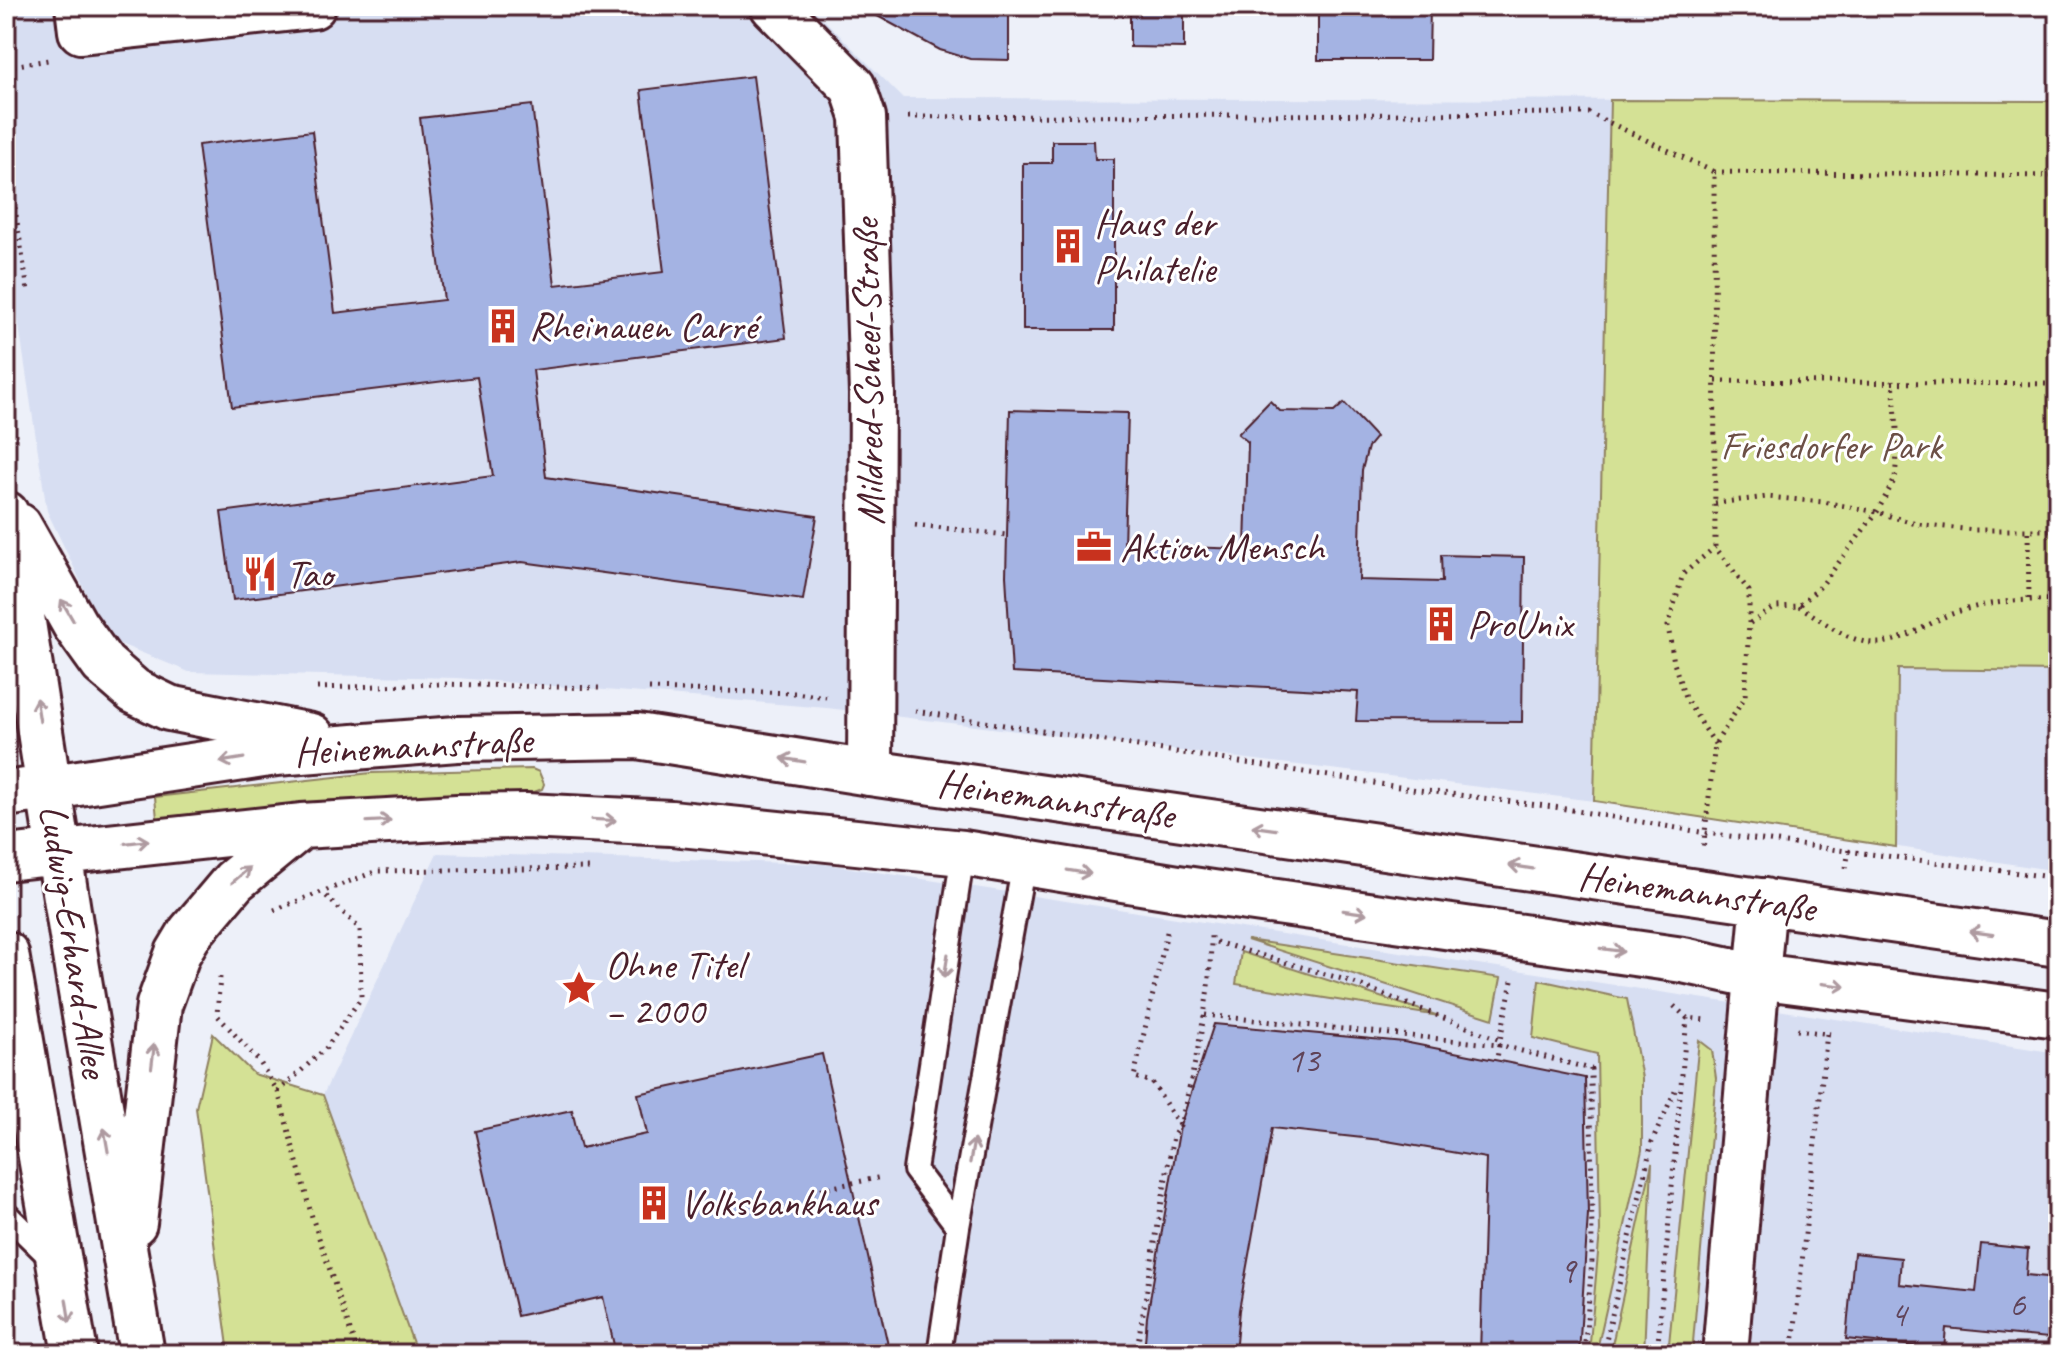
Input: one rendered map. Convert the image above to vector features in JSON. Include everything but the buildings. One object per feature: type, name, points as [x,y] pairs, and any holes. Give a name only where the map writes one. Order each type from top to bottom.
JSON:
[{"type":"main road","points":[[80,19],[313,6]]},
{"type":"main road","name":"Mildred-Scheel-Straße","points":[[773,6],[853,87],[863,117],[872,394],[870,773],[863,842]]},
{"type":"main road","points":[[6,504],[82,635],[103,664],[134,691],[169,708],[365,746]]},
{"type":"main road","name":"Ludwig-Erhard-Allee","points":[[6,514],[142,1354]]},
{"type":"main road","name":"Heinemannstraße","points":[[6,794],[276,753],[457,739],[637,736],[870,773],[2058,944]]},
{"type":"main road","name":"Heinemannstraße","points":[[6,858],[301,826],[457,817],[526,816],[671,823],[963,853],[1178,888],[1683,960],[1757,976],[2058,1015]]},
{"type":"main road","name":"Ludwig-Erhard-Allee","points":[[128,1273],[159,1005],[178,953],[190,933],[234,881],[301,826]]},
{"type":"main road","points":[[1725,1354],[1764,901]]},
{"type":"main road","name":"Ludwig-Erhard-Allee","points":[[6,954],[75,1354]]},
{"type":"lane","points":[[958,1227],[915,1170],[963,853]]},
{"type":"lane","points":[[939,1354],[958,1227],[1024,863]]},
{"type":"lane","points":[[6,1214],[62,1268]]},
{"type":"path","points":[[863,117],[1589,113],[1714,172],[2058,176]]},
{"type":"path","points":[[6,152],[28,291]]},
{"type":"path","points":[[1706,833],[1715,744],[1745,697],[1749,623],[1749,591],[1715,547],[1714,172]]},
{"type":"path","points":[[1716,381],[1893,380],[2058,384]]},
{"type":"path","points":[[1799,606],[1821,586],[1877,512],[1895,479],[1898,441],[1893,380]]},
{"type":"path","points":[[1715,503],[1768,497],[1823,502],[1877,512],[1916,524],[1974,530],[2058,530]]},
{"type":"path","points":[[870,520],[1007,535]]},
{"type":"path","points":[[2028,532],[2029,599]]},
{"type":"path","points":[[1715,547],[1683,574],[1668,626],[1674,663],[1685,698],[1715,744]]},
{"type":"path","points":[[1749,623],[1776,607],[1799,606],[1849,637],[1876,644],[1915,633],[1945,616],[1990,604],[2029,599],[2058,600]]},
{"type":"path","points":[[315,689],[439,684],[609,688]]},
{"type":"path","points":[[640,689],[795,693],[1418,790],[1554,807],[1706,833],[2058,878]]},
{"type":"path","points":[[263,919],[273,910],[377,871],[597,868]]},
{"type":"path","points":[[1178,888],[1134,1077],[1152,1082],[1180,1126]]},
{"type":"path","points":[[278,1092],[326,1048],[361,998],[360,929],[323,893]]},
{"type":"path","points":[[1211,940],[1349,981],[1500,1042],[1591,1069],[1592,1261],[1584,1354]]},
{"type":"path","points":[[221,971],[217,1015],[259,1061],[278,1092],[312,1217],[358,1354]]},
{"type":"path","points":[[1136,1354],[1173,1136],[1180,1126],[1210,982]]},
{"type":"path","points":[[1497,1059],[1510,993]]},
{"type":"path","points":[[1205,1015],[1500,1042]]},
{"type":"path","points":[[1657,1354],[1687,1018],[1704,1020]]},
{"type":"path","points":[[1792,1354],[1826,1034],[1803,1031]]},
{"type":"path","points":[[1603,1354],[1652,1142],[1680,1080]]},
{"type":"path","points":[[813,1191],[915,1170]]},
{"type":"path","points":[[6,1309],[9,1296]]},
{"type":"path","points":[[6,1316],[12,1354]]},
{"type":"shaded area","points":[[6,6],[810,6],[903,98],[2058,101],[2058,871],[1594,801],[827,708],[457,678],[189,672],[108,639],[47,511],[6,240]]},
{"type":"shaded area","points":[[437,853],[825,864],[2058,1053],[2058,1354],[417,1354],[323,1095]]},
{"type":"green space","name":"Friesdorfer Park","points":[[1610,100],[2058,101],[2058,671],[1898,669],[1896,847],[1594,801]]},
{"type":"green space","points":[[532,769],[539,772],[544,784],[542,789],[529,794],[333,801],[157,819],[155,797],[371,773]]},
{"type":"green space","points":[[1247,940],[1501,978],[1493,1019]]},
{"type":"green space","points":[[1241,952],[1439,1016],[1236,984]]},
{"type":"green space","points":[[1539,980],[1627,999],[1642,1078],[1642,1150],[1596,1354],[1589,1354],[1600,1231],[1597,1054],[1533,1038]]},
{"type":"green space","points":[[213,1034],[254,1074],[323,1095],[417,1354],[229,1354],[196,1108]]},
{"type":"green space","points":[[1699,1040],[1712,1050],[1716,1078],[1692,1354],[1668,1354]]},
{"type":"green space","points":[[1652,1163],[1644,1354],[1610,1354]]},
{"type":"place","name":"Haus der Philatelie","points":[[1068,246]]},
{"type":"place","name":"Rheinauen Carré","points":[[503,326]]},
{"type":"place","name":"Aktion Mensch","points":[[1094,547]]},
{"type":"place","name":"Tao","points":[[260,574]]},
{"type":"place","name":"ProUnix","points":[[1441,624]]},
{"type":"place","name":"Ohne Titel – 2000","points":[[579,988]]},
{"type":"place","name":"Volksbankhaus","points":[[654,1203]]}]
